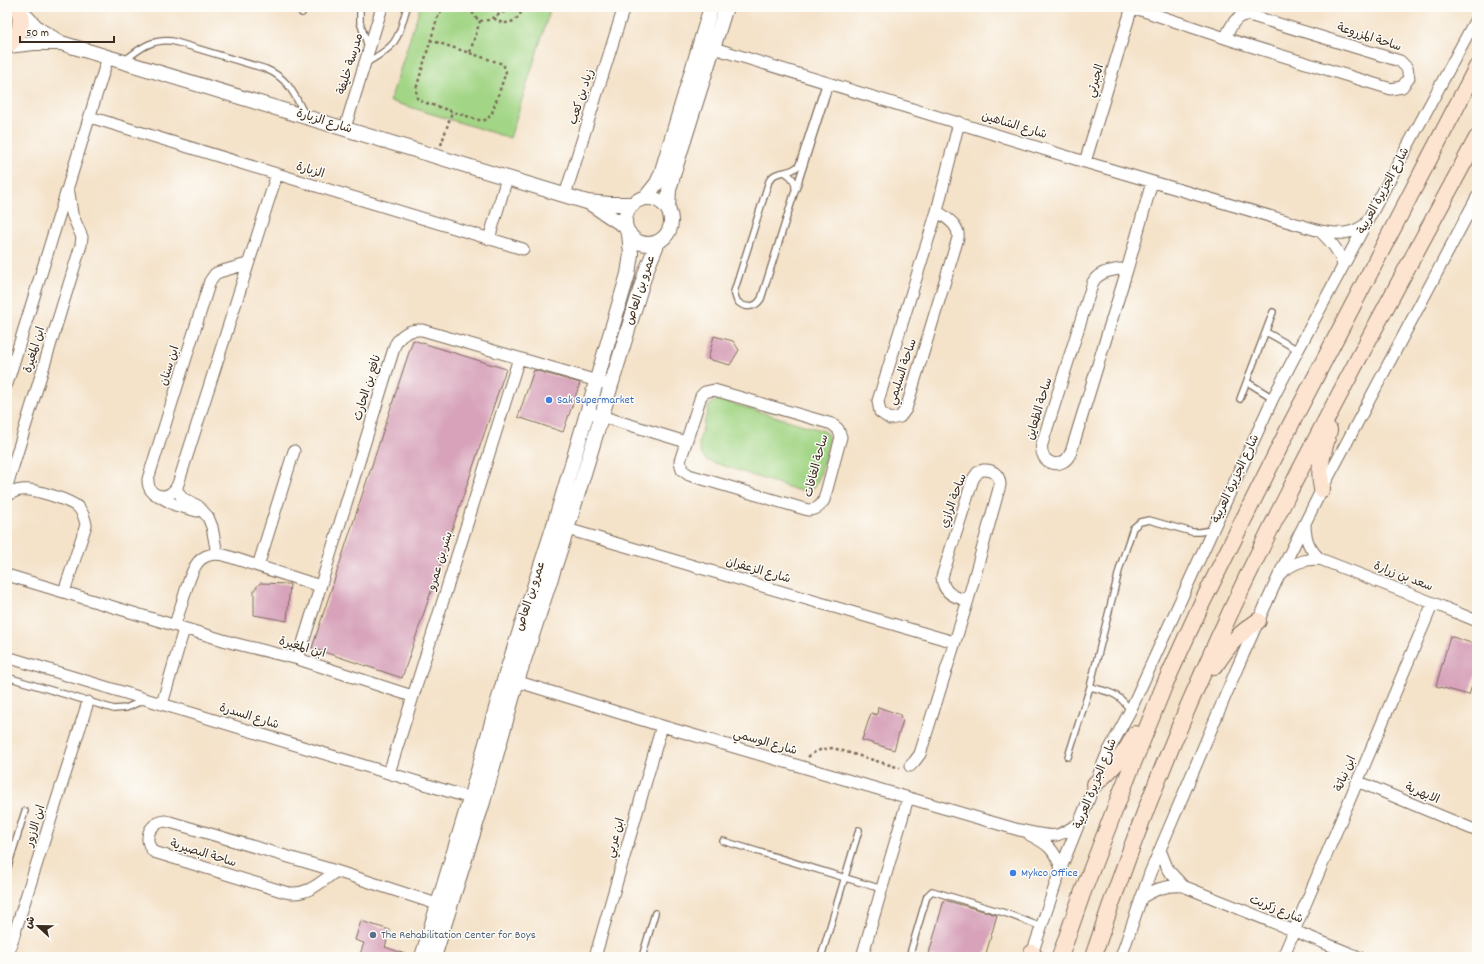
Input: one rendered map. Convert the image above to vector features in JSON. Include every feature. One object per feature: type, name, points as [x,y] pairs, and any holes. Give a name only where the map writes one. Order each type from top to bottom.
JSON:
[{"type":"main road","points":[[7,46],[14,40],[20,29],[21,17],[18,8]]},
{"type":"main road","name":"شارع الجزيرة العربية","points":[[1060,957],[1082,894],[1164,686],[1201,605],[1292,422],[1477,67]]},
{"type":"main road","points":[[1093,957],[1139,829],[1196,690],[1232,610],[1278,514],[1331,411],[1477,138]]},
{"type":"main road","points":[[1322,489],[1319,468],[1320,458],[1329,430],[1331,411]]},
{"type":"main road","points":[[1196,690],[1210,675],[1225,649],[1234,639],[1258,621]]},
{"type":"main road","points":[[1094,784],[1123,756],[1148,708],[1164,686]]},
{"type":"street","name":"مدرسة خليفة","points":[[345,128],[382,7]]},
{"type":"street","name":"زياد بن كعب","points":[[565,195],[624,7]]},
{"type":"street","points":[[639,201],[658,200],[668,209],[671,215],[670,228],[663,239],[658,242],[652,244],[639,242],[628,230],[626,215],[639,201],[657,182],[661,174],[711,7]]},
{"type":"street","points":[[668,209],[674,172],[726,7]]},
{"type":"street","name":"ساحة المزروعة","points":[[1132,7],[1225,38],[1391,89],[1402,87],[1409,78],[1407,68],[1400,61],[1249,15],[1244,15],[1236,19],[1225,38]]},
{"type":"street","name":"الجبرتي","points":[[1085,162],[1132,7]]},
{"type":"street","name":"شارع الزبارة","points":[[18,8],[38,29],[61,43],[587,202],[610,204],[639,201]]},
{"type":"street","name":"شارع الجزيرة العربية","points":[[1033,956],[1061,868],[1109,749],[1130,711],[1273,398],[1477,18]]},
{"type":"street","name":"شارع الزبارة","points":[[7,46],[34,43],[61,43]]},
{"type":"street","name":"شارع الشاهين","points":[[701,44],[959,122],[1085,162],[1320,231],[1338,234],[1348,233],[1356,230],[1366,223]]},
{"type":"street","name":"ابن المغيرة","points":[[7,384],[108,57]]},
{"type":"street","name":"الزبارة","points":[[90,117],[523,249]]},
{"type":"street","name":"ساحة السليمي","points":[[937,211],[955,225],[959,233],[958,238],[906,409],[900,417],[890,419],[880,412],[878,401],[937,211],[959,122]]},
{"type":"street","points":[[159,496],[167,496],[176,488],[277,174]]},
{"type":"street","points":[[489,239],[507,178]]},
{"type":"street","name":"ساحة الظعاين","points":[[1127,270],[1119,269],[1102,273],[1093,282],[1042,444],[1044,457],[1053,463],[1057,464],[1064,462],[1071,452],[1127,270],[1152,182]]},
{"type":"street","name":"ابن المغيرة","points":[[7,486],[81,245],[82,237],[72,214],[68,188]]},
{"type":"street","points":[[1121,957],[1141,898],[1160,850],[1238,666],[1280,573],[1322,489],[1477,197]]},
{"type":"street","name":"شارع الزبارة","points":[[587,202],[628,230]]},
{"type":"street","points":[[57,223],[63,221],[76,222]]},
{"type":"street","name":"عمرو بن العاص","points":[[511,679],[567,529],[602,416],[604,383],[631,264],[632,254],[628,230]]},
{"type":"street","points":[[1320,231],[1336,248],[1344,266]]},
{"type":"street","name":"عمرو بن العاص","points":[[422,957],[444,906],[477,800],[554,525],[588,413],[604,383],[658,242]]},
{"type":"street","name":"ابن سنان","points":[[202,511],[175,505],[159,496],[150,489],[148,479],[210,281],[218,272],[247,264]]},
{"type":"street","name":"نافع بن الحارث","points":[[298,659],[395,345],[401,336],[411,330],[422,330],[604,383]]},
{"type":"street","name":"بشر بن عمرو","points":[[390,773],[412,696],[519,358]]},
{"type":"street","name":"ساحة الغافات","points":[[714,390],[832,424],[838,429],[841,437],[824,500],[818,508],[808,510],[685,473],[682,470],[680,461],[686,442],[701,396],[705,392],[714,390]]},
{"type":"street","points":[[588,413],[686,442]]},
{"type":"street","points":[[258,566],[294,450]]},
{"type":"street","name":"ساحة الرازي","points":[[910,766],[920,754],[968,600],[1000,485],[1000,481],[996,473],[987,470],[978,472],[973,479],[942,577],[944,586],[948,593],[958,598],[968,600]]},
{"type":"street","points":[[176,488],[182,498],[198,506],[211,522],[217,554]]},
{"type":"street","points":[[7,496],[22,490],[33,490],[71,502],[79,508],[84,516],[86,525],[64,592]]},
{"type":"street","points":[[1305,522],[1307,542],[1312,552],[1320,559]]},
{"type":"street","name":"شارع الزعفران","points":[[554,525],[954,642]]},
{"type":"street","points":[[162,704],[192,570],[200,560],[217,554],[320,586]]},
{"type":"street","name":"سعد بن زرارة","points":[[1280,573],[1298,561],[1320,559],[1433,602],[1477,621]]},
{"type":"street","name":"ابن المغيرة","points":[[7,575],[233,643],[298,659],[412,696]]},
{"type":"street","name":"ابن نباتة","points":[[1283,957],[1433,602]]},
{"type":"street","name":"شارع السدرة","points":[[7,657],[477,800]]},
{"type":"street","name":"شارع الوسمي","points":[[511,679],[662,726],[1019,830],[1056,835],[1080,823]]},
{"type":"street","name":"ابن الازور","points":[[7,957],[88,702]]},
{"type":"street","name":"ابن عربي","points":[[595,957],[662,726]]},
{"type":"street","name":"الابهرية","points":[[1357,780],[1477,831]]},
{"type":"street","points":[[862,957],[883,890],[908,798]]},
{"type":"street","name":"ساحة البصيرية","points":[[336,871],[308,891],[295,894],[158,854],[151,849],[148,838],[150,829],[153,826],[157,823],[165,821],[336,871],[444,906]]},
{"type":"street","name":"شارع الوسمي","points":[[1019,830],[1050,846],[1055,852],[1061,868]]},
{"type":"street","name":"شارع زكريت","points":[[1160,850],[1168,870],[1183,886]]},
{"type":"street","name":"شارع زكريت","points":[[1141,898],[1161,887],[1172,885],[1183,886],[1359,957]]},
{"type":"street","name":"عمرو بن العاص","points":[[434,957],[444,906]]},
{"type":"lane","points":[[302,13],[304,7]]},
{"type":"lane","points":[[360,7],[360,22],[369,49]]},
{"type":"lane","points":[[364,64],[394,44],[400,32],[407,7]]},
{"type":"lane","points":[[123,62],[151,42],[172,40],[266,69],[276,74],[285,81],[292,90],[306,117]]},
{"type":"lane","points":[[828,82],[804,168],[795,191],[761,299],[753,306],[742,306],[735,298],[734,292],[769,181],[771,176],[786,173],[795,169],[799,165],[828,82]]},
{"type":"lane","points":[[786,173],[793,178],[796,186],[795,191]]},
{"type":"lane","points":[[1240,400],[1273,312]]},
{"type":"lane","points":[[1266,332],[1298,350]]},
{"type":"lane","points":[[1246,382],[1273,398]]},
{"type":"lane","points":[[1068,757],[1090,687],[1120,567],[1133,528],[1140,522],[1149,520],[1192,532],[1212,530]]},
{"type":"lane","points":[[7,677],[108,708],[120,709],[145,700]]},
{"type":"lane","points":[[1090,687],[1114,693],[1124,701],[1130,711]]},
{"type":"lane","points":[[7,870],[25,811]]},
{"type":"lane","points":[[821,957],[859,830]]},
{"type":"lane","points":[[723,841],[883,890]]},
{"type":"lane","points":[[909,957],[927,896],[932,891],[1008,914],[1042,927]]},
{"type":"lane","points":[[642,957],[654,912]]},
{"type":"path","points":[[430,40],[503,64],[506,71],[505,75],[492,113],[487,120],[479,120],[452,112],[423,102],[417,98],[416,89],[430,40],[438,14],[443,7]]},
{"type":"path","points":[[469,7],[474,16],[480,21],[494,18],[514,7]]},
{"type":"path","points":[[494,18],[500,22],[512,22],[518,17],[522,7]]},
{"type":"path","points":[[470,52],[480,21]]},
{"type":"path","points":[[437,156],[452,112]]},
{"type":"path","points":[[799,766],[815,751],[833,748],[894,767],[905,768],[910,766]]},
{"type":"green space","points":[[420,7],[551,7],[510,138],[390,101]]},
{"type":"green space","points":[[716,400],[824,431],[829,439],[821,472],[813,488],[809,490],[797,490],[706,460],[701,454],[699,441],[709,406]]},
{"type":"building","points":[[714,336],[733,341],[739,350],[730,365],[708,359]]},
{"type":"building","points":[[413,340],[506,369],[402,678],[312,648]]},
{"type":"building","name":"Sak Supermarket","points":[[534,370],[580,383],[563,432],[518,417]]},
{"type":"building","points":[[260,583],[290,584],[287,621],[254,615],[254,590]]},
{"type":"building","points":[[1450,636],[1477,645],[1477,671],[1469,695],[1436,686]]},
{"type":"building","points":[[878,707],[901,715],[900,717],[903,720],[894,750],[862,740],[871,713],[877,715]]},
{"type":"building","points":[[944,900],[997,915],[985,957],[928,957]]},
{"type":"building","name":"The Rehabilitation Center for Boys","points":[[361,921],[390,930],[385,947],[408,955],[408,957],[359,957],[364,943],[355,940]]},
{"type":"place","name":"Sak Supermarket","points":[[549,400]]},
{"type":"place","name":"Mykco Office","points":[[1013,873]]},
{"type":"place","name":"The Rehabilitation Center for Boys","points":[[373,935]]}]
